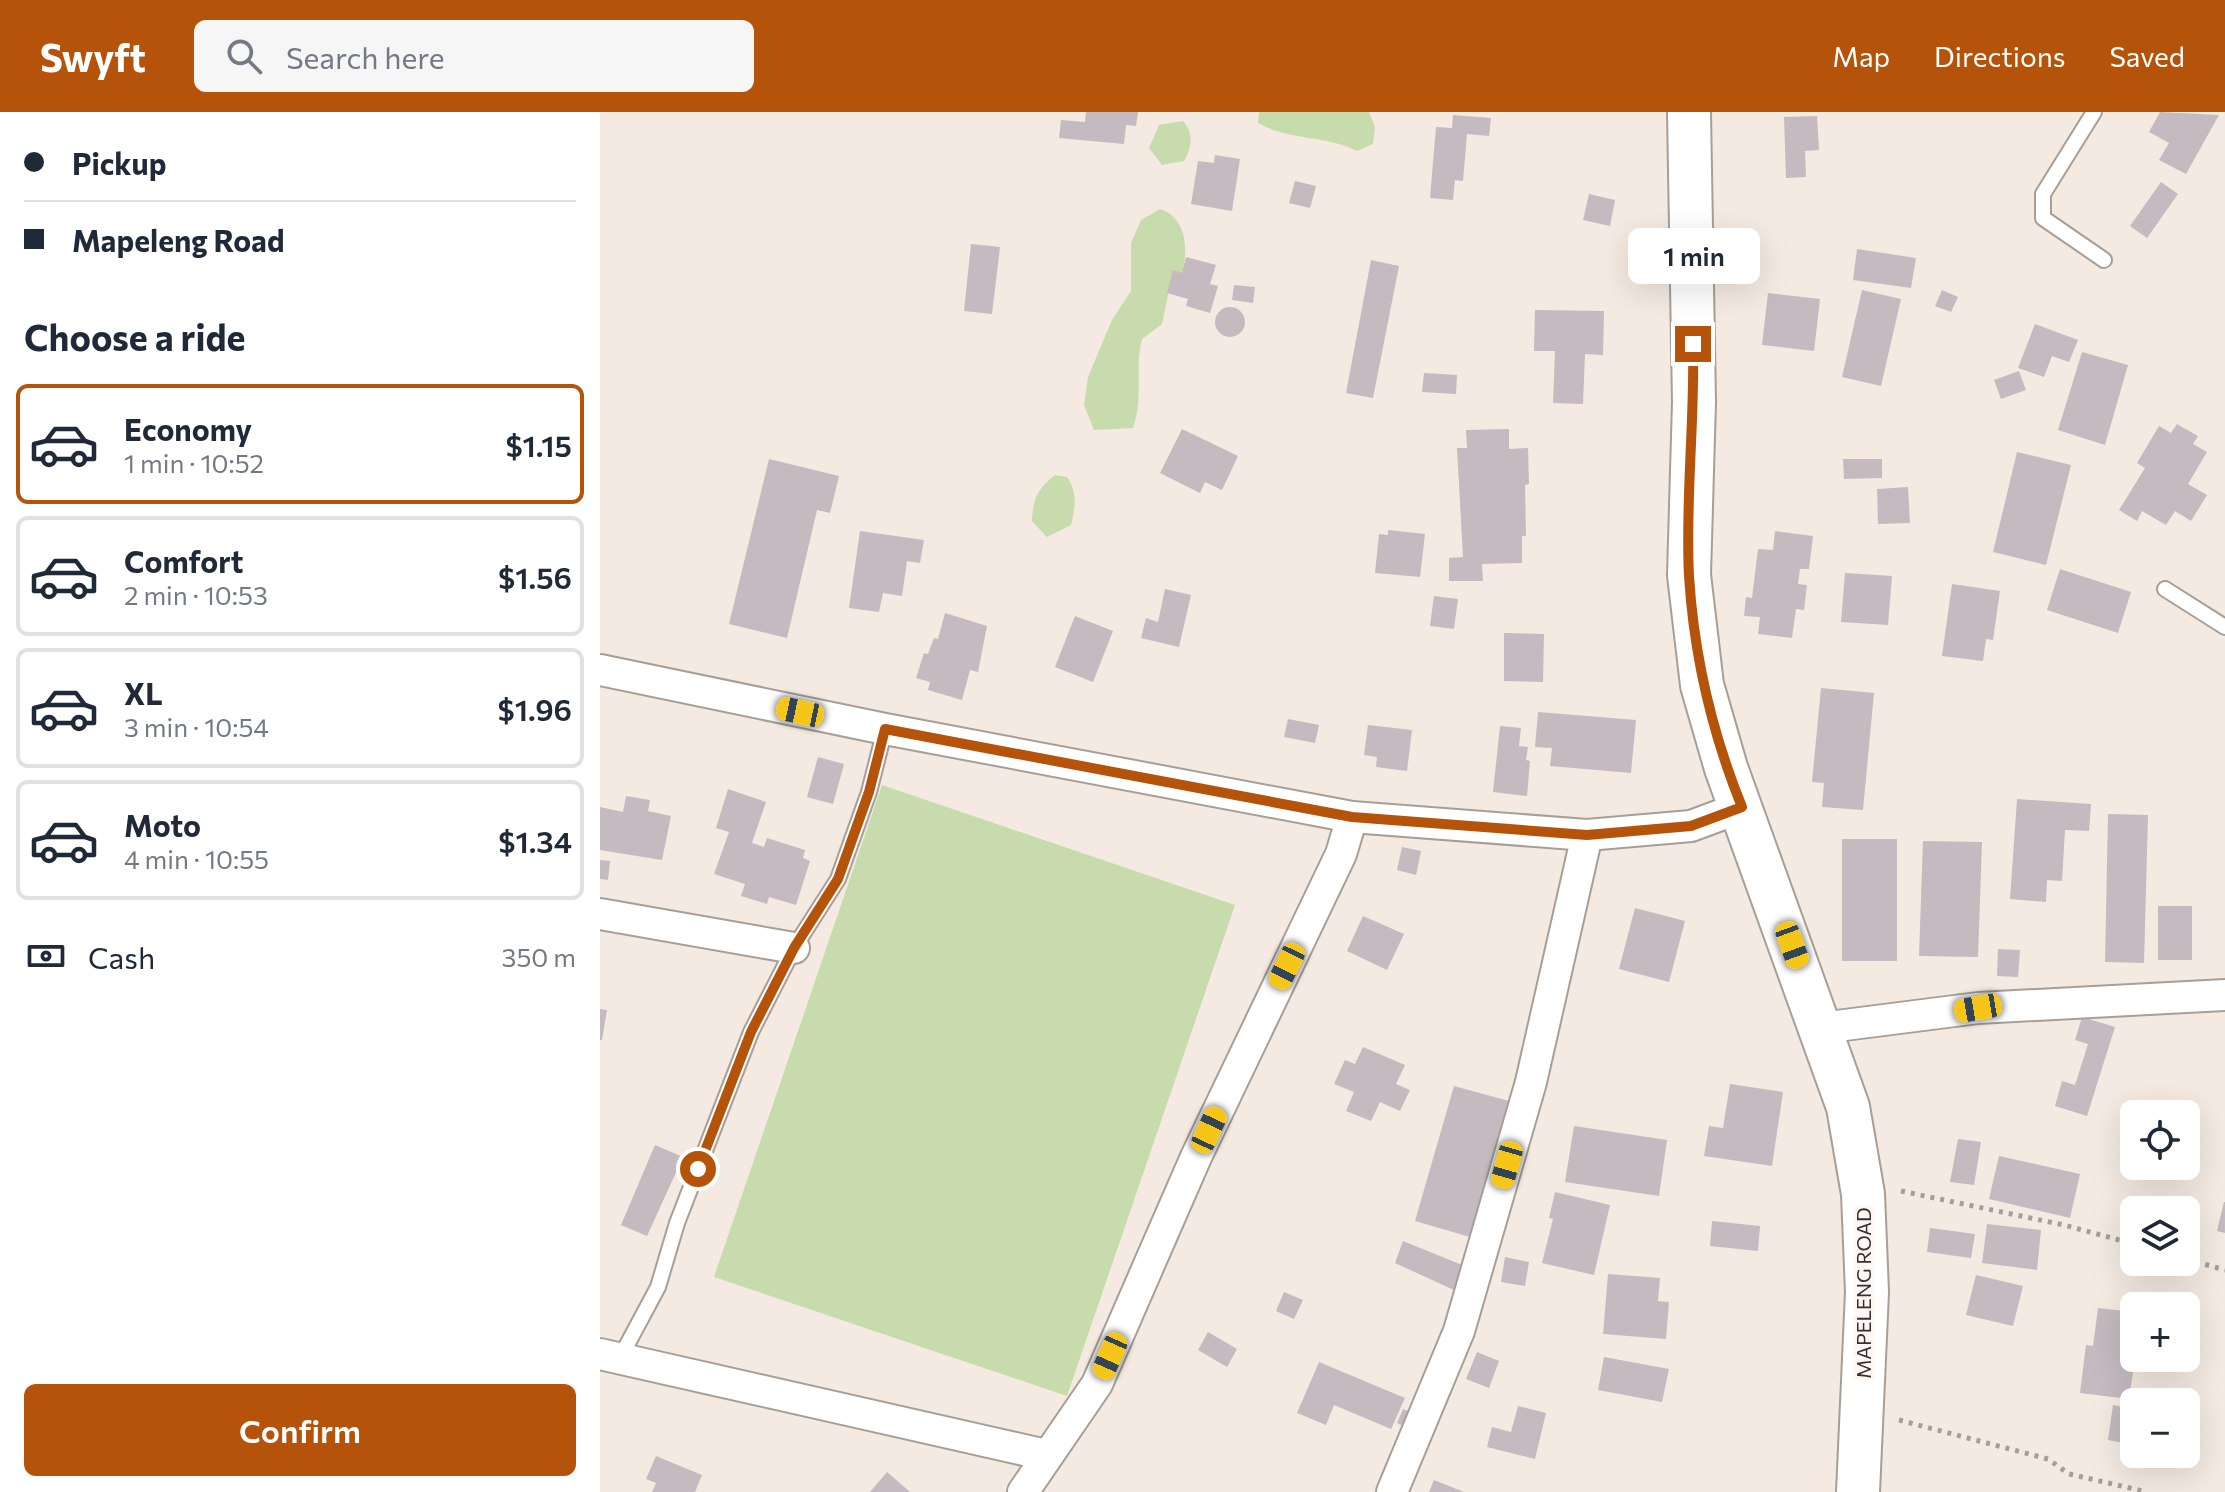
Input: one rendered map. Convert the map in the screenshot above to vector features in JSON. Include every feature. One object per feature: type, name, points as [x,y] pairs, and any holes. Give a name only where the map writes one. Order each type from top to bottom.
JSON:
[{"type":"street","name":"MAPELENG ROAD","points":[[1689,112],[1694,402],[1689,575],[1702,685],[1726,768],[1848,1107],[1863,1194],[1867,1292],[1858,1492]]},
{"type":"street","points":[[600,670],[885,729],[1352,817],[1587,835],[1691,826],[1742,807]]},
{"type":"street","points":[[1023,1492],[1097,1384],[1196,1157],[1341,854],[1352,817]]},
{"type":"street","points":[[1392,1492],[1459,1331],[1531,1082],[1587,835]]},
{"type":"street","points":[[600,914],[794,948]]},
{"type":"street","points":[[1821,1028],[1978,1008],[2225,995]]},
{"type":"street","points":[[610,1356],[1046,1455]]},
{"type":"lane","points":[[2094,112],[2043,194],[2043,218],[2104,260]]},
{"type":"lane","points":[[2165,589],[2225,627]]},
{"type":"lane","points":[[610,1356],[658,1287],[677,1223],[751,1032],[794,948],[838,879],[869,792],[885,729]]},
{"type":"path","points":[[1863,1194],[1891,1189],[2064,1225],[2120,1240]]},
{"type":"path","points":[[2200,1263],[2225,1270]]},
{"type":"path","points":[[1862,1414],[1962,1434],[2048,1459],[2069,1474],[2147,1492]]},
{"type":"green space","points":[[1259,112],[1369,112],[1375,127],[1373,144],[1357,151],[1333,142],[1283,133],[1258,123]]},
{"type":"green space","points":[[1183,121],[1190,136],[1187,156],[1184,161],[1162,165],[1149,148],[1159,125]]},
{"type":"green space","points":[[1160,209],[1169,213],[1180,226],[1185,244],[1182,273],[1173,271],[1162,324],[1142,339],[1138,405],[1133,428],[1094,430],[1084,405],[1088,377],[1112,320],[1131,291],[1131,243],[1141,220]]},
{"type":"green space","points":[[1055,475],[1067,477],[1070,483],[1075,501],[1074,513],[1071,525],[1047,537],[1032,521],[1033,513],[1040,490]]},
{"type":"green space","points":[[882,785],[1235,905],[1067,1396],[714,1277]]},
{"type":"building","points":[[1086,112],[1138,112],[1136,126],[1126,125],[1124,144],[1059,138],[1061,120],[1085,122]]},
{"type":"building","points":[[2160,112],[2219,115],[2186,174],[2159,160],[2169,143],[2149,132]]},
{"type":"building","points":[[1453,115],[1491,118],[1489,136],[1467,134],[1463,181],[1455,180],[1453,200],[1430,198],[1436,127],[1452,128]]},
{"type":"building","points":[[1817,116],[1819,150],[1805,151],[1806,177],[1786,178],[1784,117]]},
{"type":"building","points":[[1215,155],[1240,159],[1232,211],[1191,204],[1198,161],[1214,163]]},
{"type":"building","points":[[1295,181],[1316,186],[1310,208],[1289,203]]},
{"type":"building","points":[[2161,182],[2178,194],[2147,238],[2130,226]]},
{"type":"building","points":[[1589,194],[1615,200],[1610,226],[1583,220]]},
{"type":"building","points":[[971,244],[1000,247],[992,314],[964,311]]},
{"type":"building","points":[[1857,249],[1916,258],[1911,288],[1853,280]]},
{"type":"building","points":[[1186,257],[1216,265],[1210,284],[1218,286],[1210,313],[1186,306],[1188,299],[1167,293],[1173,270],[1182,273]]},
{"type":"building","points":[[1371,260],[1399,266],[1373,398],[1346,393]]},
{"type":"building","points":[[1234,285],[1255,287],[1253,303],[1232,300]]},
{"type":"building","points":[[1862,290],[1901,299],[1881,386],[1842,377]]},
{"type":"building","points":[[1942,290],[1958,297],[1951,312],[1935,306]]},
{"type":"building","points":[[1768,293],[1820,299],[1814,351],[1762,345]]},
{"type":"building","points":[[1230,307],[1241,311],[1245,322],[1241,333],[1230,337],[1219,333],[1215,322],[1219,311]]},
{"type":"building","points":[[1535,310],[1604,311],[1603,355],[1585,354],[1583,404],[1553,403],[1555,351],[1534,351]]},
{"type":"building","points":[[2035,324],[2078,340],[2069,362],[2052,356],[2044,377],[2018,368]]},
{"type":"building","points":[[2082,352],[2128,365],[2105,445],[2058,430]]},
{"type":"building","points":[[2019,371],[2026,390],[2001,399],[1994,380]]},
{"type":"building","points":[[1424,373],[1457,375],[1456,394],[1422,392]]},
{"type":"building","points":[[2177,424],[2198,436],[2193,444],[2207,452],[2188,484],[2207,495],[2191,521],[2175,511],[2166,525],[2142,511],[2137,521],[2119,510],[2145,468],[2137,463],[2159,426],[2171,433]]},
{"type":"building","points":[[1182,429],[1238,456],[1222,490],[1205,482],[1200,493],[1160,473]]},
{"type":"building","points":[[1509,429],[1509,449],[1528,448],[1529,484],[1525,485],[1526,536],[1522,536],[1522,563],[1482,564],[1483,581],[1449,581],[1449,558],[1463,557],[1457,448],[1467,448],[1466,430]]},
{"type":"building","points":[[2017,452],[2071,465],[2046,565],[1993,552]]},
{"type":"building","points":[[769,459],[839,476],[830,513],[817,510],[787,638],[729,624]]},
{"type":"building","points":[[1843,459],[1882,459],[1882,478],[1844,479]]},
{"type":"building","points":[[1908,487],[1910,523],[1878,524],[1877,489]]},
{"type":"building","points":[[1388,530],[1425,534],[1420,577],[1375,573],[1379,534],[1388,535]]},
{"type":"building","points":[[860,531],[924,540],[920,563],[907,561],[902,596],[883,593],[879,612],[849,608]]},
{"type":"building","points":[[1775,531],[1813,536],[1809,569],[1800,569],[1798,584],[1807,585],[1804,610],[1796,609],[1792,638],[1758,634],[1760,617],[1744,616],[1746,597],[1752,598],[1758,549],[1773,550]]},
{"type":"building","points":[[2060,569],[2131,592],[2118,633],[2047,610]]},
{"type":"building","points":[[1845,573],[1892,576],[1888,625],[1841,622]]},
{"type":"building","points":[[1952,584],[2000,591],[1993,640],[1986,639],[1983,661],[1942,656]]},
{"type":"building","points":[[1165,589],[1191,595],[1179,647],[1141,638],[1146,618],[1158,622]]},
{"type":"building","points":[[1434,596],[1458,599],[1454,629],[1430,626]]},
{"type":"building","points":[[945,613],[987,626],[978,672],[970,670],[962,700],[928,690],[930,682],[916,678],[924,653],[928,654],[934,638],[938,639]]},
{"type":"building","points":[[1075,616],[1113,631],[1093,682],[1055,667]]},
{"type":"building","points":[[1504,633],[1544,634],[1543,682],[1504,681]]},
{"type":"building","points":[[1821,688],[1874,693],[1863,810],[1822,807],[1824,783],[1812,782]]},
{"type":"building","points":[[1538,712],[1636,720],[1631,773],[1550,766],[1552,748],[1535,747]]},
{"type":"building","points":[[1288,719],[1319,725],[1315,743],[1284,737]]},
{"type":"building","points":[[1368,725],[1412,730],[1407,771],[1376,767],[1377,757],[1364,755]]},
{"type":"building","points":[[1500,726],[1521,728],[1519,746],[1528,747],[1526,760],[1530,761],[1527,796],[1493,792]]},
{"type":"building","points":[[818,757],[844,764],[833,804],[807,797]]},
{"type":"building","points":[[728,789],[766,802],[752,843],[764,847],[767,838],[805,850],[803,858],[810,861],[796,905],[769,897],[767,904],[741,896],[745,884],[714,874],[729,832],[716,828]]},
{"type":"building","points":[[626,796],[650,800],[648,811],[671,816],[662,860],[600,850],[600,807],[623,812]]},
{"type":"building","points":[[2017,799],[2091,804],[2089,831],[2065,830],[2062,881],[2047,880],[2046,902],[2010,899]]},
{"type":"building","points":[[2108,814],[2148,815],[2144,963],[2105,962]]},
{"type":"building","points":[[1842,839],[1897,839],[1897,961],[1842,961]]},
{"type":"building","points":[[1923,841],[1982,842],[1978,957],[1919,956]]},
{"type":"building","points":[[1402,847],[1421,851],[1416,875],[1397,870]]},
{"type":"building","points":[[600,860],[610,861],[608,880],[600,879]]},
{"type":"building","points":[[2158,906],[2192,906],[2192,960],[2158,960]]},
{"type":"building","points":[[1635,908],[1685,921],[1669,982],[1619,969]]},
{"type":"building","points":[[1363,916],[1404,934],[1387,970],[1347,951]]},
{"type":"building","points":[[1998,949],[2020,950],[2018,977],[1997,976]]},
{"type":"building","points":[[600,1009],[607,1010],[602,1040],[600,1040]]},
{"type":"building","points":[[2082,1017],[2115,1027],[2087,1116],[2055,1106],[2062,1081],[2075,1085],[2088,1044],[2075,1040]]},
{"type":"building","points":[[1363,1047],[1405,1065],[1396,1084],[1410,1090],[1400,1111],[1380,1102],[1371,1121],[1346,1111],[1354,1092],[1334,1084],[1345,1060],[1355,1064]]},
{"type":"building","points":[[1730,1084],[1783,1092],[1772,1166],[1704,1156],[1709,1126],[1723,1128]]},
{"type":"building","points":[[1454,1086],[1509,1101],[1470,1237],[1415,1221]]},
{"type":"building","points":[[1574,1126],[1667,1140],[1659,1196],[1565,1182]]},
{"type":"building","points":[[1958,1139],[1981,1142],[1974,1185],[1950,1182]]},
{"type":"building","points":[[655,1145],[683,1157],[647,1236],[621,1225]]},
{"type":"building","points":[[1999,1156],[2080,1174],[2070,1218],[1989,1199]]},
{"type":"building","points":[[1555,1192],[1610,1205],[1594,1275],[1542,1263],[1553,1219],[1549,1218]]},
{"type":"building","points":[[2225,1202],[2225,1233],[2217,1231]]},
{"type":"building","points":[[1712,1221],[1760,1226],[1758,1251],[1710,1246]]},
{"type":"building","points":[[1987,1224],[2041,1230],[2037,1270],[1982,1263]]},
{"type":"building","points":[[1930,1228],[1975,1234],[1971,1258],[1927,1252]]},
{"type":"building","points":[[1403,1241],[1467,1267],[1456,1291],[1395,1263]]},
{"type":"building","points":[[1505,1257],[1529,1262],[1525,1286],[1501,1282]]},
{"type":"building","points":[[1608,1274],[1660,1278],[1658,1301],[1669,1302],[1666,1339],[1603,1334]]},
{"type":"building","points":[[1976,1275],[2023,1286],[2013,1326],[1966,1315]]},
{"type":"building","points":[[1284,1292],[1303,1300],[1294,1319],[1276,1311]]},
{"type":"building","points":[[2098,1308],[2120,1310],[2120,1372],[2133,1372],[2131,1388],[2120,1388],[2120,1398],[2080,1393],[2086,1345],[2093,1346]]},
{"type":"building","points":[[1208,1332],[1237,1349],[1227,1367],[1198,1350]]},
{"type":"building","points":[[1477,1352],[1499,1361],[1489,1388],[1466,1379]]},
{"type":"building","points":[[1604,1357],[1669,1369],[1662,1402],[1598,1390]]},
{"type":"building","points":[[1319,1362],[1405,1398],[1391,1429],[1334,1405],[1326,1425],[1297,1413]]},
{"type":"building","points":[[2113,1405],[2120,1406],[2120,1442],[2108,1440]]},
{"type":"building","points":[[1518,1406],[1546,1413],[1535,1459],[1487,1447],[1492,1427],[1511,1432]]},
{"type":"building","points":[[1403,1409],[1414,1413],[1408,1428],[1397,1423]]},
{"type":"building","points":[[656,1456],[702,1475],[695,1492],[652,1492],[656,1483],[646,1479]]},
{"type":"building","points":[[887,1472],[910,1492],[870,1492]]},
{"type":"building","points":[[1434,1480],[1464,1492],[1429,1492]]},
{"type":"route","points":[[698,1169],[751,1032],[794,948],[838,879],[869,792],[885,729],[1352,817],[1587,835],[1691,826],[1742,807],[1726,768],[1702,685],[1689,575],[1693,344]]}]
